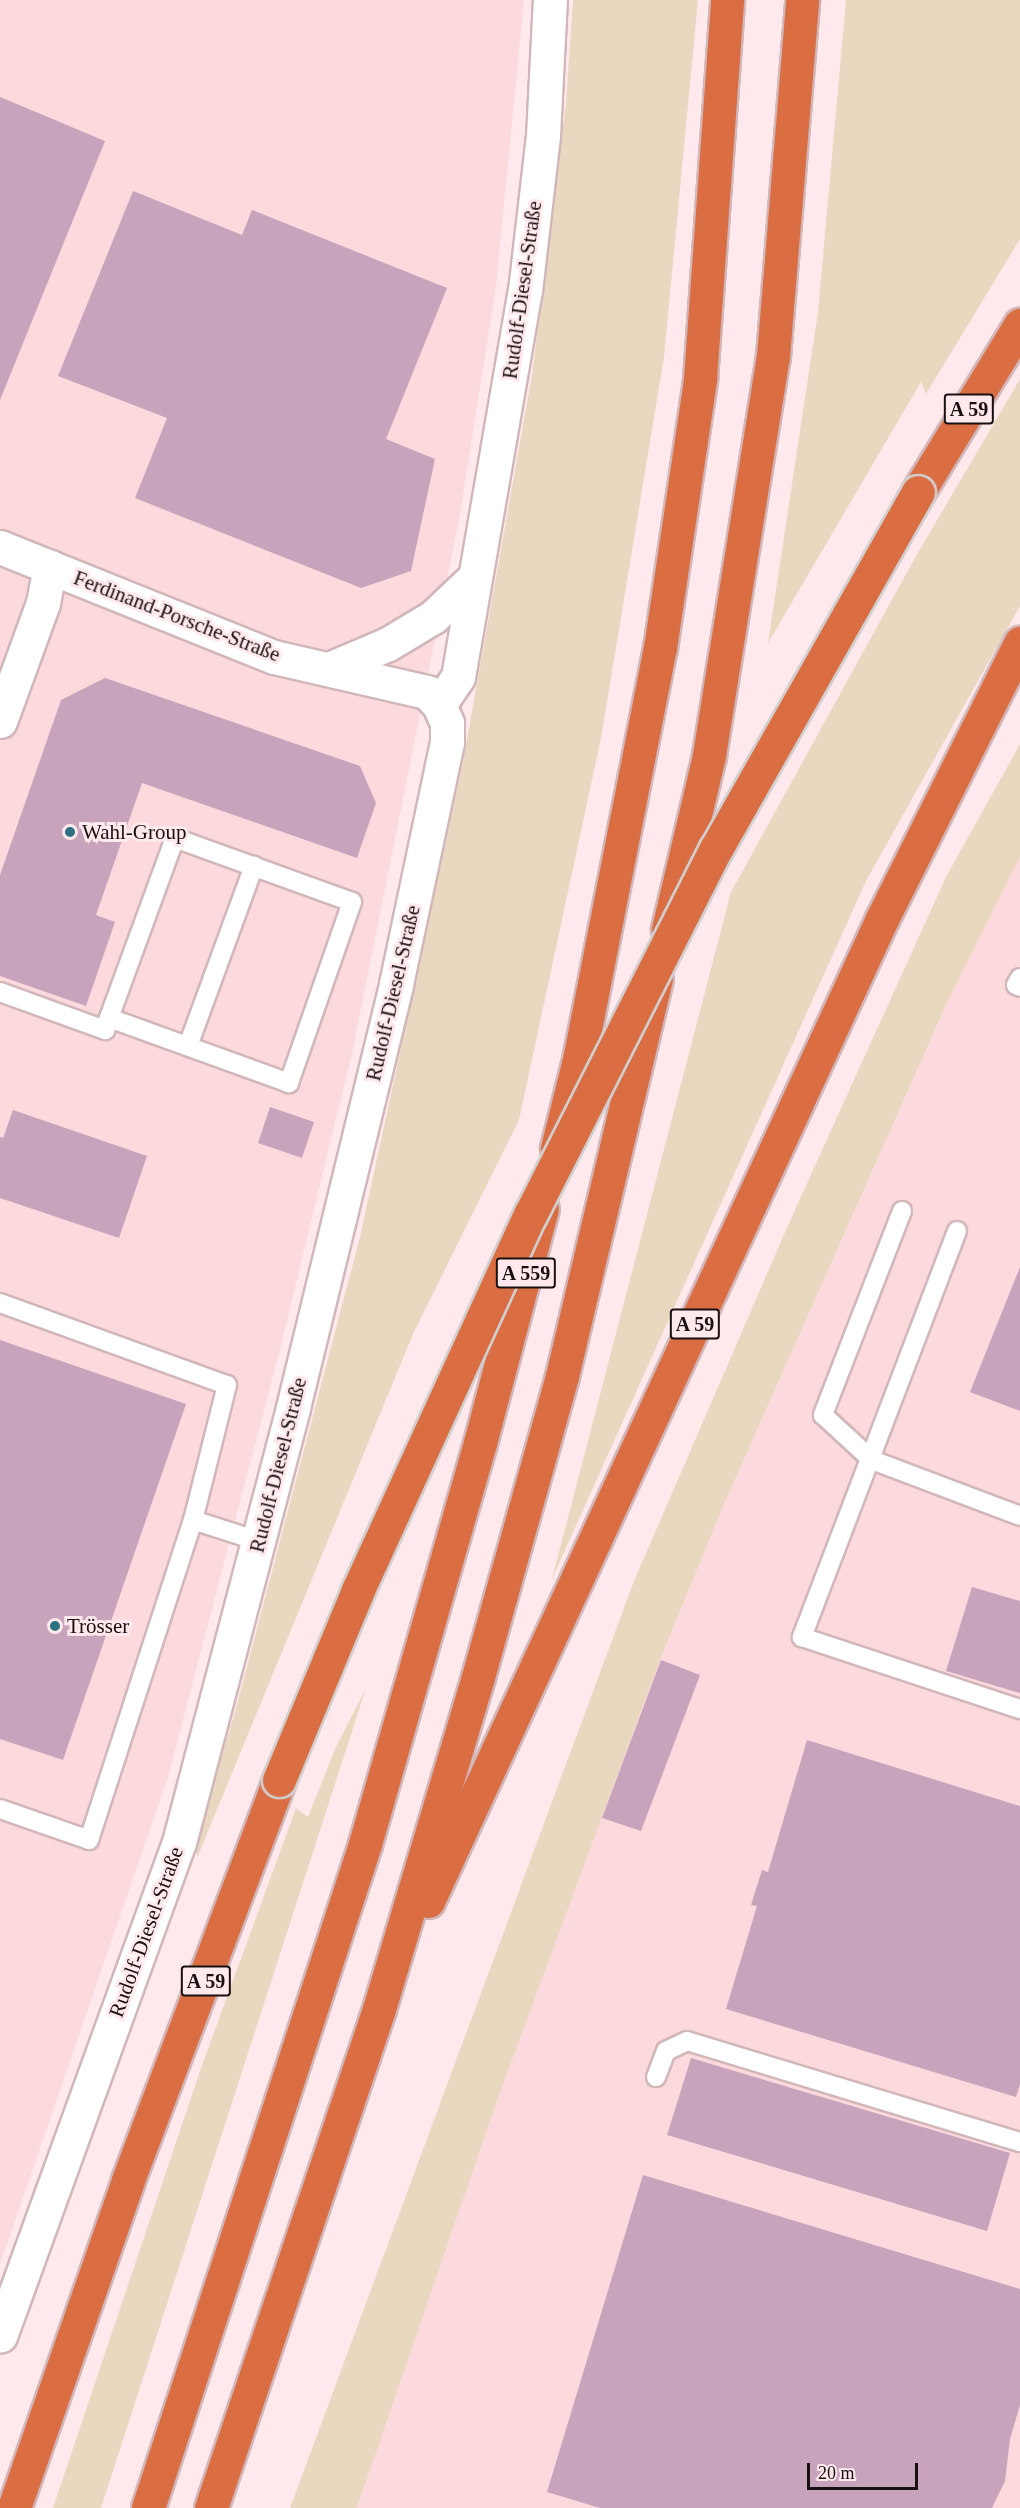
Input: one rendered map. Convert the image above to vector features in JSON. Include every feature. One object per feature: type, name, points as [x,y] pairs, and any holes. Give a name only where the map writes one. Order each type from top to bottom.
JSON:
[{"type":"highway","name":"A 559","points":[[148,2508],[365,1844],[480,1443],[579,1060],[660,648],[700,379],[727,0]]},
{"type":"highway","name":"A 559","points":[[379,2009],[562,1376],[709,755],[773,356],[802,0]]},
{"type":"highway","name":"A 59","points":[[14,2508],[128,2180],[279,1780],[437,1412],[540,1195],[716,849],[918,492],[1020,325]]},
{"type":"highway","name":"A 59","points":[[211,2508],[379,2009],[882,919],[1020,643]]},
{"type":"street","name":"Rudolf-Diesel-Straße","points":[[0,2336],[179,1842],[258,1541],[400,969],[447,742],[447,723],[439,705],[458,677],[525,291],[543,136],[550,0]]},
{"type":"street","name":"Ferdinand-Porsche-Straße","points":[[0,547],[274,657],[427,692],[439,705]]},
{"type":"street","name":"Ferdinand-Porsche-Straße","points":[[0,721],[43,603],[50,567]]},
{"type":"street","points":[[329,669],[388,644],[433,617],[474,578]]},
{"type":"lane","points":[[0,992],[105,1030],[109,1018],[175,838],[352,902],[289,1083],[109,1018]]},
{"type":"lane","points":[[188,1046],[254,866]]},
{"type":"lane","points":[[1020,978],[1016,985],[1020,987]]},
{"type":"lane","points":[[902,1211],[823,1415],[872,1460],[1020,1516]]},
{"type":"lane","points":[[957,1231],[872,1460],[802,1637],[1020,1709]]},
{"type":"lane","points":[[0,1303],[227,1385],[193,1520],[89,1840],[0,1809]]},
{"type":"lane","points":[[193,1520],[258,1541]]},
{"type":"lane","points":[[656,2076],[666,2051],[687,2041],[1020,2142]]},
{"type":"shaded area","points":[[0,0],[524,0],[496,286],[460,514],[352,1053],[281,1345],[168,1777],[0,2264]]},
{"type":"shaded area","points":[[573,0],[698,0],[664,357],[601,738],[519,1120],[413,1334],[197,1858],[197,1834],[235,1712],[360,1237],[463,762],[532,375],[566,103]]},
{"type":"shaded area","points":[[846,0],[1020,0],[1020,239],[926,394],[921,382],[768,643],[818,312]]},
{"type":"shaded area","points":[[1020,379],[1020,606],[866,881],[552,1579],[731,892],[916,556]]},
{"type":"shaded area","points":[[1020,744],[1020,857],[946,1005],[721,1511],[660,1660],[497,2101],[357,2508],[290,2508],[634,1581],[789,1223],[946,877]]},
{"type":"shaded area","points":[[1020,857],[1020,2508],[357,2508],[497,2101],[660,1660],[721,1511],[946,1005]]},
{"type":"shaded area","points":[[366,1688],[101,2508],[53,2508],[201,2068],[296,1808],[308,1817],[336,1747]]},
{"type":"building","points":[[0,97],[105,141],[0,400]]},
{"type":"building","points":[[133,191],[242,235],[252,210],[447,288],[386,439],[435,459],[411,571],[361,588],[135,498],[167,418],[58,376]]},
{"type":"building","name":"Wahl-Group","points":[[105,678],[360,766],[376,803],[357,858],[142,783],[96,915],[115,922],[86,1006],[0,976],[0,875],[61,700]]},
{"type":"building","points":[[270,1107],[314,1122],[302,1158],[258,1143]]},
{"type":"building","points":[[13,1110],[147,1156],[119,1238],[0,1198],[0,1137],[3,1138]]},
{"type":"building","points":[[1020,1267],[1020,1411],[970,1392]]},
{"type":"building","name":"Trösser","points":[[0,1340],[186,1404],[63,1760],[0,1739]]},
{"type":"building","points":[[972,1587],[1020,1601],[1020,1693],[946,1671]]},
{"type":"building","points":[[661,1660],[700,1675],[641,1831],[602,1818]]},
{"type":"building","points":[[807,1740],[1020,1806],[1020,2084],[1016,2097],[726,2009],[757,1906],[751,1905],[762,1870],[768,1872]]},
{"type":"building","points":[[691,2058],[1010,2153],[987,2231],[667,2135]]},
{"type":"building","points":[[643,2175],[1020,2289],[1020,2405],[1010,2439],[1005,2481],[992,2508],[600,2508],[547,2492]]},
{"type":"place","name":"Wahl-Group","points":[[70,832]]},
{"type":"place","name":"Trösser","points":[[55,1626]]}]
